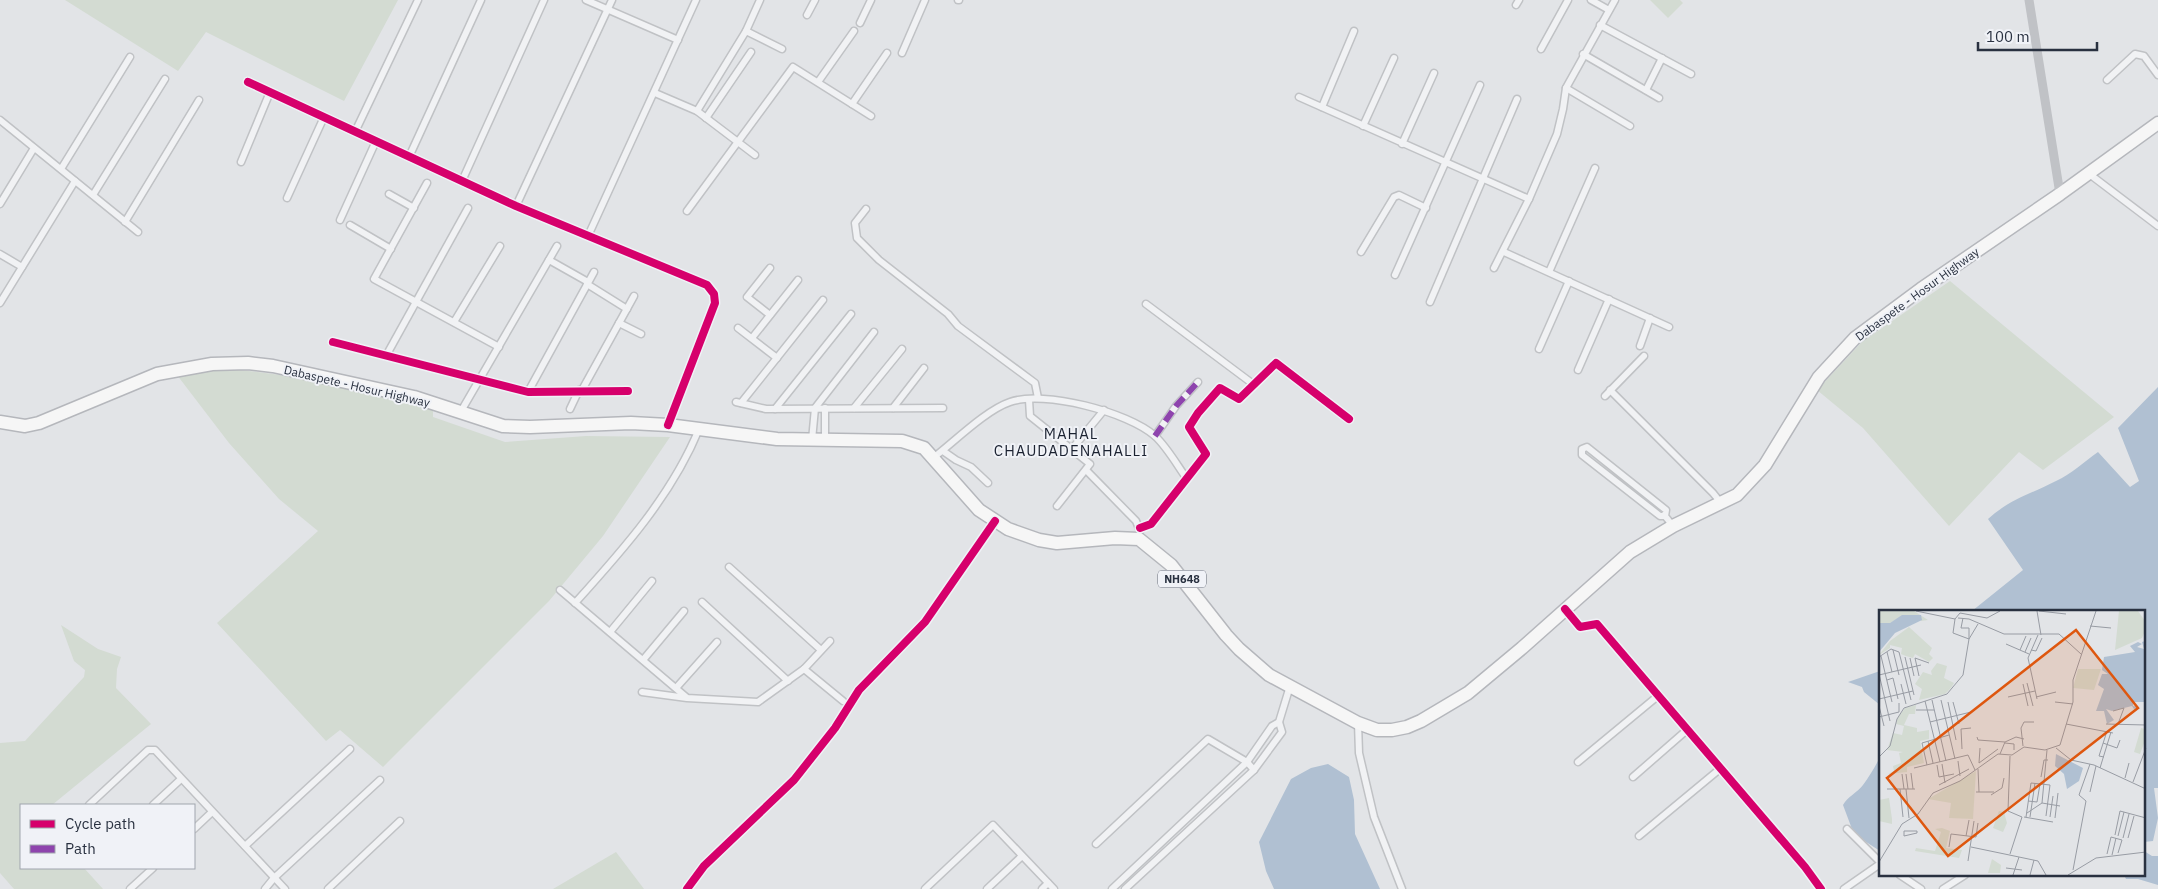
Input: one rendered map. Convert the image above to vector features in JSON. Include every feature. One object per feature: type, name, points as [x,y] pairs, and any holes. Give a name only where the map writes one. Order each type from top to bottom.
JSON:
[{"type":"highway","name":"Dabaspete - Hosur Highway","points":[[0,422],[25,426],[39,423],[157,374],[212,364],[248,363],[274,366],[414,397],[503,426],[530,428],[631,423],[668,425],[777,439],[902,441],[938,454],[979,510],[1008,529],[1040,540],[1057,543],[1139,534],[1170,565],[1239,649],[1270,675],[1358,723],[1377,730],[1392,730],[1407,727],[1437,713],[1468,694],[1630,552],[1669,521],[1721,503],[1736,495],[1766,465],[1819,377],[1855,338],[1921,288],[2060,194],[2158,123]]},
{"type":"street","points":[[355,132],[418,0]]},
{"type":"street","points":[[409,156],[481,0]]},
{"type":"street","points":[[462,181],[544,0]]},
{"type":"street","points":[[586,0],[678,40]]},
{"type":"street","points":[[516,206],[612,0]]},
{"type":"street","points":[[588,236],[696,0]]},
{"type":"street","points":[[697,112],[746,31],[760,0]]},
{"type":"street","points":[[807,16],[815,0]]},
{"type":"street","points":[[860,23],[871,0]]},
{"type":"street","points":[[902,53],[925,0]]},
{"type":"street","points":[[1541,49],[1568,0]]},
{"type":"street","points":[[1591,0],[1609,10]]},
{"type":"street","points":[[1494,268],[1500,255],[1504,252],[1529,199],[1557,134],[1566,88],[1583,54],[1615,0]]},
{"type":"street","points":[[2029,0],[2060,194]]},
{"type":"street","points":[[1600,25],[1691,74]]},
{"type":"street","points":[[746,31],[782,49]]},
{"type":"street","points":[[818,82],[854,31]]},
{"type":"street","points":[[1322,107],[1354,31]]},
{"type":"street","points":[[706,118],[751,52]]},
{"type":"street","points":[[852,104],[887,53]]},
{"type":"street","points":[[1583,54],[1660,98]]},
{"type":"street","points":[[2107,80],[2135,54],[2144,56],[2158,75]]},
{"type":"street","points":[[61,169],[130,57]]},
{"type":"street","points":[[1363,126],[1394,58]]},
{"type":"street","points":[[1646,90],[1662,58]]},
{"type":"street","points":[[688,211],[793,67],[871,116]]},
{"type":"street","points":[[1402,144],[1434,73]]},
{"type":"street","points":[[93,195],[165,79]]},
{"type":"street","points":[[248,82],[516,206],[708,285],[714,294],[715,303],[668,425]]},
{"type":"street","points":[[1395,275],[1480,86]]},
{"type":"street","points":[[1566,88],[1630,126]]},
{"type":"street","points":[[241,162],[270,92]]},
{"type":"street","points":[[655,93],[697,112],[755,155]]},
{"type":"street","points":[[1299,97],[1529,199]]},
{"type":"street","points":[[1430,302],[1484,180],[1517,99]]},
{"type":"street","points":[[125,222],[199,100]]},
{"type":"street","points":[[287,198],[324,117]]},
{"type":"street","points":[[0,120],[138,232]]},
{"type":"street","points":[[340,220],[376,141]]},
{"type":"street","points":[[0,204],[34,148]]},
{"type":"street","points":[[1549,272],[1595,168]]},
{"type":"street","points":[[2088,173],[2158,226]]},
{"type":"street","points":[[0,303],[75,181]]},
{"type":"street","points":[[427,183],[374,279],[416,300],[499,347]]},
{"type":"street","points":[[389,194],[414,208]]},
{"type":"street","points":[[1361,252],[1394,197],[1399,195],[1426,208]]},
{"type":"street","points":[[386,356],[468,208]]},
{"type":"street","points":[[866,209],[855,223],[857,238],[879,260],[948,314],[958,326],[1035,383],[1038,398]]},
{"type":"street","points":[[350,224],[391,249]]},
{"type":"street","points":[[454,322],[500,246]]},
{"type":"street","points":[[460,412],[557,246]]},
{"type":"street","points":[[1504,252],[1669,327]]},
{"type":"street","points":[[0,254],[22,267]]},
{"type":"street","points":[[549,260],[627,309]]},
{"type":"street","points":[[770,268],[747,297],[770,315]]},
{"type":"street","points":[[528,392],[594,272]]},
{"type":"street","points":[[752,338],[798,280]]},
{"type":"street","points":[[1539,349],[1569,281]]},
{"type":"street","points":[[570,409],[634,296]]},
{"type":"street","points":[[823,300],[738,403],[776,409],[943,408]]},
{"type":"street","points":[[1578,370],[1609,300]]},
{"type":"street","points":[[1146,304],[1253,384]]},
{"type":"street","points":[[776,409],[851,314]]},
{"type":"street","points":[[1640,346],[1650,318]]},
{"type":"street","points":[[619,323],[641,334]]},
{"type":"street","points":[[738,328],[777,358]]},
{"type":"street","points":[[819,441],[815,408],[874,332]]},
{"type":"street","points":[[334,342],[528,392],[628,391]]},
{"type":"street","points":[[854,408],[902,349]]},
{"type":"street","points":[[1605,396],[1644,356]]},
{"type":"street","points":[[1086,470],[1136,521],[1139,534],[1151,524],[1206,454],[1189,427],[1220,388],[1239,399],[1276,363],[1349,419]]},
{"type":"street","points":[[893,408],[924,368]]},
{"type":"street","points":[[1155,436],[1176,406],[1198,382]]},
{"type":"street","points":[[1610,390],[1721,503]]},
{"type":"street","points":[[938,454],[996,409],[1011,401],[1038,398],[1104,410],[1139,426],[1155,436],[1187,479]]},
{"type":"street","points":[[1029,400],[1030,416],[1090,464],[1056,506]]},
{"type":"street","points":[[819,441],[826,408]]},
{"type":"street","points":[[1072,449],[1104,410]]},
{"type":"street","points":[[575,603],[608,567],[644,522],[687,458],[699,429]]},
{"type":"street","points":[[1588,447],[1666,510],[1669,521],[1582,455],[1582,449],[1588,447]]},
{"type":"street","points":[[938,454],[971,467],[988,483]]},
{"type":"street","points":[[687,889],[704,866],[794,780],[835,728],[859,690],[925,622],[995,521]]},
{"type":"street","points":[[729,567],[821,650]]},
{"type":"street","points":[[610,632],[652,581]]},
{"type":"street","points":[[560,590],[687,698]]},
{"type":"street","points":[[702,602],[788,681]]},
{"type":"street","points":[[1565,609],[1580,627],[1597,624],[1805,867],[1819,886],[1810,889]]},
{"type":"street","points":[[643,660],[684,611]]},
{"type":"street","points":[[642,692],[687,698],[758,702],[804,669],[830,641]]},
{"type":"street","points":[[676,688],[717,642]]},
{"type":"street","points":[[804,669],[843,701]]},
{"type":"street","points":[[1125,889],[1254,770],[1282,732],[1279,722],[1290,686]]},
{"type":"street","points":[[1578,762],[1658,695]]},
{"type":"street","points":[[1112,889],[1247,762],[1272,726],[1279,722]]},
{"type":"street","points":[[1358,723],[1360,753],[1374,817],[1402,889]]},
{"type":"street","points":[[1633,776],[1688,729]]},
{"type":"street","points":[[1096,844],[1208,739],[1247,762],[1254,770]]},
{"type":"street","points":[[91,804],[151,749],[157,752],[284,889]]},
{"type":"street","points":[[245,846],[350,749]]},
{"type":"street","points":[[1639,836],[1721,768]]},
{"type":"street","points":[[155,804],[181,779]]},
{"type":"street","points":[[265,889],[274,878],[380,780]]},
{"type":"street","points":[[195,829],[212,812]]},
{"type":"street","points":[[328,889],[400,820]]},
{"type":"street","points":[[925,889],[992,825],[1054,889]]},
{"type":"street","points":[[1847,828],[1879,862]]},
{"type":"street","points":[[987,889],[1022,856]]},
{"type":"street","points":[[1844,889],[1879,864]]},
{"type":"street","points":[[130,889],[152,869]]},
{"type":"street","points":[[1901,876],[1920,889]]},
{"type":"street","points":[[1943,889],[1963,876]]},
{"type":"street","points":[[1042,889],[1048,883]]},
{"type":"shaded area","points":[[65,0],[398,0],[344,101],[206,32],[178,71]]},
{"type":"shaded area","points":[[1650,0],[1680,0],[1683,3],[1668,18]]},
{"type":"shaded area","points":[[1950,281],[2114,417],[2043,470],[2019,452],[1949,526],[1863,428],[1817,390],[1862,342]]},
{"type":"shaded area","points":[[222,369],[276,374],[302,379],[433,410],[433,417],[505,442],[586,436],[670,437],[603,536],[549,601],[383,767],[340,730],[326,741],[217,623],[318,531],[279,499],[229,443],[177,375]]},
{"type":"shaded area","points":[[61,625],[98,649],[121,657],[117,669],[116,688],[151,724],[53,804],[20,804],[20,869],[85,869],[103,889],[14,889],[0,873],[0,743],[25,741],[84,677],[85,670],[74,661]]},
{"type":"shaded area","points":[[616,852],[644,889],[553,889]]},
{"type":"water","points":[[2158,387],[2158,788],[2154,788],[2158,818],[2153,841],[2146,842],[2146,610],[1973,610],[2023,570],[1988,519],[1996,512],[2067,475],[2098,452],[2130,487],[2139,481],[2118,428]]},
{"type":"water","points":[[1879,671],[1879,704],[1864,692],[1862,687],[1848,682]]},
{"type":"water","points":[[1879,759],[1879,850],[1860,838],[1852,829],[1843,805],[1863,785]]},
{"type":"water","points":[[1328,764],[1349,777],[1354,800],[1355,834],[1380,889],[1274,889],[1266,871],[1259,842],[1291,779],[1311,768]]},
{"type":"water","points":[[2146,852],[2152,856],[2158,856],[2158,885],[2138,879],[2126,879],[2124,876],[2146,876]]},
{"type":"marked path","points":[[1155,436],[1176,406],[1198,382]]},
{"type":"cycle path","points":[[248,82],[516,206],[707,285],[714,294],[715,303],[668,425]]},
{"type":"cycle path","points":[[333,342],[528,392],[628,391]]},
{"type":"cycle path","points":[[1140,528],[1151,524],[1206,454],[1189,427],[1198,413],[1220,388],[1239,399],[1276,363],[1349,419]]},
{"type":"cycle path","points":[[687,889],[704,866],[794,780],[835,728],[859,690],[925,622],[995,521]]},
{"type":"cycle path","points":[[1565,609],[1580,627],[1597,624],[1805,867],[1821,889]]},
{"type":"district","name":"MAHAL CHAUDADENAHALLI","points":[[1071,442]]}]
